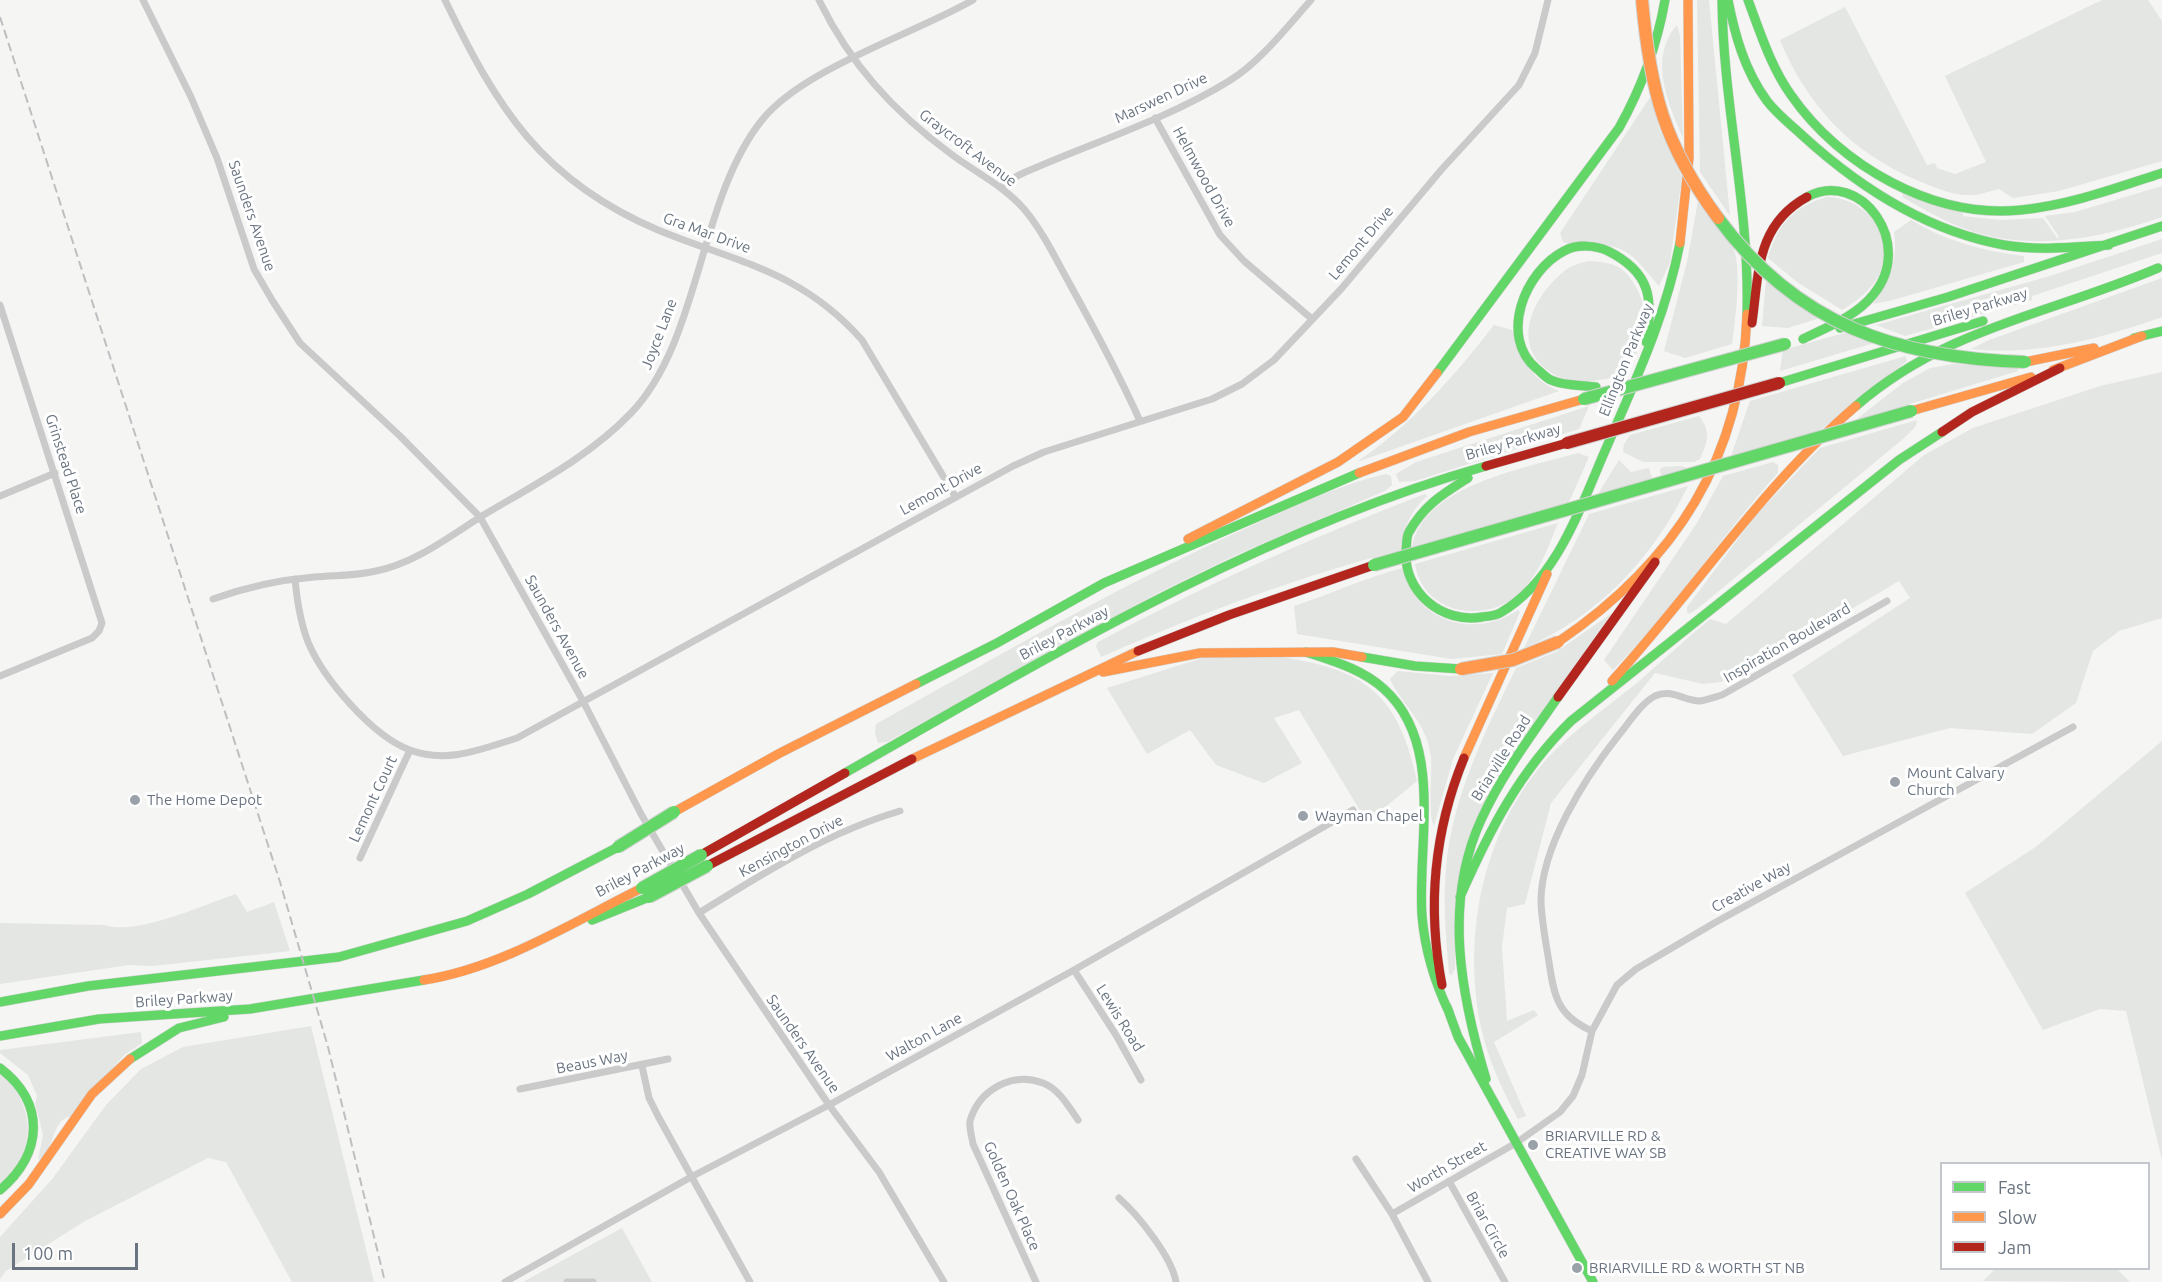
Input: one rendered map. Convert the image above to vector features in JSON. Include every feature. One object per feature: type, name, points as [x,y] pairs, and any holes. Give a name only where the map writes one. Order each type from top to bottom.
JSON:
[{"type":"main road","points":[[1641,0],[1645,46],[1654,87],[1675,151],[1726,233],[1750,258],[1798,296],[1859,334],[1944,358],[1982,363],[2025,362],[2162,331]]},
{"type":"main road","points":[[1104,583],[1338,462],[1403,417],[1506,284],[1619,128],[1639,93],[1659,35],[1665,0]]},
{"type":"main road","name":"Ellington Parkway","points":[[1561,542],[1598,466],[1663,314],[1686,218],[1689,167],[1688,0]]},
{"type":"main road","points":[[1722,0],[1747,262],[1745,357]]},
{"type":"main road","points":[[1728,0],[1744,60],[1767,101],[1813,146],[1852,178],[1918,217],[1957,233],[2005,245],[2047,248],[2109,245]]},
{"type":"main road","points":[[1748,0],[1766,51],[1792,96],[1835,145],[1866,167],[1911,190],[1959,206],[2000,211],[2048,206],[2162,172]]},
{"type":"main road","points":[[1090,675],[1200,653],[1350,654],[1415,666],[1461,669],[1513,660],[1558,642],[1596,614],[1625,587],[1692,510],[1709,480],[1723,447],[1745,357],[1762,252],[1774,225],[1785,210],[1800,199],[1819,192],[1843,191],[1862,200],[1883,224],[1889,243],[1887,269],[1875,293],[1863,305],[1803,339]]},
{"type":"main road","name":"Briley Parkway","points":[[0,1002],[88,986],[339,957],[467,921],[528,894],[618,847],[674,812],[780,753],[997,643],[1104,583],[1374,467],[1469,432],[1948,297],[2162,226]]},
{"type":"main road","points":[[1640,383],[1566,387],[1549,380],[1528,362],[1520,346],[1516,316],[1520,300],[1535,274],[1560,254],[1579,248],[1599,248],[1619,254],[1633,265],[1647,288],[1650,308],[1642,364]]},
{"type":"main road","points":[[1591,705],[1666,622],[1758,503],[1860,401],[1910,366],[1979,330],[2096,294],[2160,267]]},
{"type":"main road","name":"Briley Parkway","points":[[0,1036],[99,1019],[250,1009],[439,978],[508,954],[646,892],[704,861],[1016,675],[1218,569],[1383,501],[1461,472],[1779,383],[2160,267]]},
{"type":"main road","points":[[704,861],[1059,687],[1178,634],[1374,565],[2060,368],[2142,336]]},
{"type":"main road","points":[[1461,897],[1509,792],[1556,735],[1899,460],[1972,412],[2060,368]]},
{"type":"main road","points":[[1499,463],[1448,487],[1428,501],[1415,516],[1408,531],[1405,558],[1410,578],[1418,592],[1432,607],[1445,615],[1464,619],[1495,615],[1505,611],[1527,593],[1561,542]]},
{"type":"main road","name":"Briarville Road","points":[[1492,1099],[1472,1036],[1463,984],[1461,897],[1472,843],[1491,798],[1517,754],[1692,510]]},
{"type":"main road","name":"Briarville Road","points":[[1561,542],[1465,753],[1449,796],[1438,839],[1434,935],[1439,973],[1458,1037],[1593,1282]]},
{"type":"main road","points":[[1306,652],[1354,669],[1385,690],[1405,716],[1418,742],[1423,763],[1421,886],[1425,941],[1438,993],[1449,1012]]},
{"type":"main road","points":[[1,1212],[29,1184],[92,1094],[125,1062],[179,1028],[250,1009]]},
{"type":"main road","points":[[0,1068],[15,1080],[24,1092],[34,1120],[34,1139],[28,1157],[13,1179],[0,1190]]},
{"type":"street","name":"Saunders Avenue","points":[[143,0],[191,97],[217,158],[250,259],[272,300],[300,343],[414,449],[480,518],[584,703],[641,814],[699,913],[829,1105],[879,1172],[944,1282]]},
{"type":"street","name":"Gra Mar Drive","points":[[445,0],[472,57],[498,100],[526,138],[548,162],[578,186],[616,210],[705,247],[757,265],[797,285],[844,320],[862,340],[955,496]]},
{"type":"street","name":"Graycroft Avenue","points":[[819,0],[852,59],[869,81],[913,125],[1000,187],[1024,209],[1043,236],[1118,372],[1140,421]]},
{"type":"street","name":"Joyce Lane","points":[[213,599],[254,586],[295,579],[377,571],[434,546],[584,455],[633,411],[655,383],[672,347],[733,171],[746,144],[763,118],[795,91],[852,59],[944,17],[973,0]]},
{"type":"street","name":"Marswen Drive","points":[[1000,187],[1019,175],[1155,118],[1230,80],[1269,45],[1311,0]]},
{"type":"street","name":"Lemont Drive","points":[[295,579],[297,608],[308,642],[328,677],[359,713],[384,735],[410,750],[465,755],[517,738],[955,496],[1044,452],[1212,399],[1242,384],[1274,360],[1312,319],[1519,85],[1535,52],[1548,0]]},
{"type":"street","name":"Helmwood Drive","points":[[1155,118],[1220,235],[1244,261],[1312,319]]},
{"type":"street","name":"Grinstead Place","points":[[0,307],[102,623],[99,631],[92,638],[0,676]]},
{"type":"street","points":[[0,496],[55,473]]},
{"type":"street","name":"Inspiration Boulevard","points":[[1592,1031],[1574,1023],[1561,1010],[1553,987],[1541,902],[1554,844],[1570,806],[1599,760],[1643,705],[1656,695],[1670,693],[1699,701],[1722,695],[1887,601]]},
{"type":"street","name":"Creative Way","points":[[1516,1143],[1560,1112],[1573,1096],[1582,1075],[1592,1031],[1617,985],[1636,969],[1716,922],[2073,727]]},
{"type":"street","name":"Lemont Court","points":[[360,858],[410,750]]},
{"type":"street","name":"Walton Lane","points":[[505,1282],[691,1177],[829,1105],[1074,970],[1353,810]]},
{"type":"street","name":"Kensington Drive","points":[[699,913],[766,872],[867,820],[900,811]]},
{"type":"street","name":"Lewis Road","points":[[1074,970],[1116,1035],[1141,1080]]},
{"type":"street","name":"Beaus Way","points":[[520,1089],[668,1059]]},
{"type":"street","points":[[642,1066],[649,1098],[750,1282]]},
{"type":"street","name":"Golden Oak Place","points":[[1036,1282],[973,1144],[969,1123],[981,1097],[999,1085],[1024,1078],[1045,1083],[1061,1096],[1078,1120]]},
{"type":"street","name":"Worth Street","points":[[1392,1214],[1516,1143]]},
{"type":"street","points":[[1356,1159],[1392,1214],[1428,1282]]},
{"type":"street","name":"Briar Circle","points":[[1449,1181],[1504,1282]]},
{"type":"street","points":[[1119,1198],[1133,1211],[1165,1257],[1176,1282]]},
{"type":"street","points":[[567,1282],[584,1280],[593,1282]]},
{"type":"shaded area","points":[[1697,0],[1709,0],[1730,216],[1700,172]]},
{"type":"shaded area","points":[[2102,0],[2148,0],[2162,21],[2162,161],[2059,191],[2013,198],[1999,189],[1972,195],[1949,192],[1895,170],[1873,157],[1853,142],[1818,106],[1791,64],[1780,40],[1845,7],[1927,165],[1935,163],[1937,168],[1955,174],[1986,162],[1945,76]]},
{"type":"shaded area","points":[[1677,25],[1680,36],[1683,138],[1667,96],[1662,66],[1668,38]]},
{"type":"shaded area","points":[[1651,96],[1659,128],[1682,177],[1670,262],[1659,286],[1627,253],[1610,246],[1568,244],[1563,242],[1560,233]]},
{"type":"shaded area","points":[[2162,186],[2162,217],[2096,235],[2050,241],[2004,239],[1981,234],[1951,223],[1902,197],[1903,194],[1963,213],[1963,216],[2000,220],[2043,218],[2057,238],[2059,237],[2045,216],[2075,212]]},
{"type":"shaded area","points":[[1827,197],[1854,204],[1866,212],[1882,233],[1885,246],[1884,260],[1872,286],[1842,310],[1797,282],[1768,258],[1776,236],[1789,218],[1805,206]]},
{"type":"shaded area","points":[[1698,201],[1732,246],[1738,279],[1736,309],[1732,344],[1685,358],[1664,351],[1687,262]]},
{"type":"shaded area","points":[[1911,220],[1938,234],[1965,244],[2024,256],[2024,262],[1873,304],[1884,286],[1894,261],[1894,232]]},
{"type":"shaded area","points":[[2162,239],[2162,253],[2032,296],[2032,300],[1905,336],[1876,325],[2050,276]]},
{"type":"shaded area","points":[[1588,261],[1613,265],[1620,268],[1631,279],[1640,294],[1645,311],[1644,332],[1627,374],[1593,381],[1567,380],[1543,366],[1533,353],[1529,339],[1530,323],[1535,308],[1554,280],[1569,268]]},
{"type":"shaded area","points":[[2162,278],[2162,317],[2092,339],[2045,348],[1996,351],[1971,349],[1989,340]]},
{"type":"shaded area","points":[[1766,279],[1820,318],[1788,328],[1762,326]]},
{"type":"shaded area","points":[[1494,325],[1512,330],[1534,374],[1541,381],[1559,391],[1357,462],[1396,432],[1431,399]]},
{"type":"shaded area","points":[[1848,332],[1874,343],[1780,371],[1783,350]]},
{"type":"shaded area","points":[[1906,356],[1907,361],[1819,431],[1731,456],[1750,401]]},
{"type":"shaded area","points":[[1953,364],[2018,368],[2018,371],[1854,421],[1903,383],[1930,368]]},
{"type":"shaded area","points":[[2162,372],[2162,618],[2119,631],[2093,651],[2076,703],[2032,734],[1950,728],[1843,756],[1792,675],[1910,598],[1899,581],[1799,640],[1721,682],[1703,684],[1655,673],[1551,803],[1525,904],[1507,908],[1502,947],[1507,1021],[1534,1010],[1538,1015],[1494,1042],[1526,1116],[1518,1119],[1488,1054],[1482,1031],[1476,997],[1474,962],[1476,927],[1481,893],[1490,859],[1519,796],[1539,768],[1574,733],[1638,682],[1710,619],[1726,624],[1924,455],[1973,428],[2100,386]]},
{"type":"shaded area","points":[[1589,406],[1579,429],[1415,481],[1399,482],[1396,474],[1416,462]]},
{"type":"shaded area","points":[[1699,416],[1707,431],[1707,436],[1700,459],[1694,462],[1643,462],[1623,452],[1624,444],[1630,435]]},
{"type":"shaded area","points":[[1917,420],[1916,426],[1903,439],[1697,609],[1689,614],[1687,612],[1687,607],[1756,515],[1820,448]]},
{"type":"shaded area","points":[[1578,453],[1589,457],[1569,502],[1412,547],[1420,526],[1435,508],[1456,494],[1506,473]]},
{"type":"shaded area","points":[[1619,460],[1631,472],[1649,468],[1652,478],[1598,494]]},
{"type":"shaded area","points":[[1773,462],[1778,465],[1778,473],[1736,522],[1677,598],[1613,670],[1604,660],[1697,523],[1723,476]]},
{"type":"shaded area","points":[[1680,466],[1688,468],[1661,476],[1660,469]]},
{"type":"shaded area","points":[[1386,474],[1391,476],[1392,485],[1385,491],[1236,555],[1160,592],[887,742],[878,743],[875,733],[876,724],[1103,599],[1195,552],[1295,506],[1349,484]]},
{"type":"shaded area","points":[[1688,486],[1658,537],[1621,582],[1576,620],[1524,648],[1589,514]]},
{"type":"shaded area","points":[[1425,494],[1427,496],[1409,520],[1401,550],[1324,572],[1249,598],[1101,657],[1096,646],[1098,642],[1138,621],[1259,563]]},
{"type":"shaded area","points":[[1558,523],[1543,560],[1527,585],[1507,602],[1491,609],[1458,610],[1430,595],[1420,581],[1415,564]]},
{"type":"shaded area","points":[[1402,568],[1417,598],[1438,616],[1451,621],[1464,624],[1492,622],[1518,610],[1520,612],[1502,654],[1452,659],[1297,634],[1294,606]]},
{"type":"shaded area","points":[[1612,613],[1505,766],[1490,794],[1455,916],[1455,968],[1452,975],[1449,974],[1445,894],[1450,842],[1463,790],[1493,715],[1516,668],[1556,652]]},
{"type":"shaded area","points":[[1267,655],[1326,667],[1350,675],[1369,687],[1385,703],[1398,723],[1409,749],[1417,781],[1367,822],[1299,710],[1274,718],[1302,763],[1264,783],[1216,765],[1190,730],[1147,754],[1107,688],[1209,656]]},
{"type":"shaded area","points":[[1398,671],[1450,676],[1493,673],[1453,759],[1434,826],[1431,814],[1429,745],[1420,724],[1390,679]]},
{"type":"shaded area","points":[[2162,741],[2162,1160],[2126,1011],[2100,1009],[2043,1030],[1965,893],[2037,846]]},
{"type":"shaded area","points":[[236,894],[247,912],[274,902],[290,951],[153,966],[129,965],[0,984],[0,923],[134,926],[170,918]]},
{"type":"shaded area","points":[[311,1026],[374,1282],[292,1282],[226,1162],[208,1158],[85,1221],[6,1271],[0,1279],[0,1237],[53,1178],[106,1105],[141,1069],[183,1047]]},
{"type":"shaded area","points":[[141,1032],[142,1043],[124,1055],[72,1116],[60,1123],[47,1151],[38,1160],[43,1135],[35,1103],[37,1096],[28,1075],[0,1053],[0,1050]]},
{"type":"shaded area","points":[[0,1073],[21,1099],[28,1128],[21,1158],[0,1183]]},
{"type":"shaded area","points":[[622,1228],[652,1282],[523,1282]]},
{"type":"shaded area","points":[[1994,1270],[2118,1270],[2130,1282],[1983,1281]]},
{"type":"railway","points":[[0,17],[280,882],[328,1047],[385,1282]]},
{"type":"traffic: fast","points":[[1437,373],[1619,128],[1648,66],[1665,0]]},
{"type":"traffic: fast","points":[[1722,0],[1723,39],[1741,196],[1747,274],[1747,314]]},
{"type":"traffic: fast","points":[[1728,0],[1742,53],[1759,90],[1767,101],[1825,155],[1871,190],[1896,205],[1948,229],[2004,245],[2030,248],[2109,245]]},
{"type":"traffic: fast","points":[[1748,0],[1766,49],[1778,73],[1811,121],[1862,165],[1923,196],[1955,206],[1988,211],[2021,210],[2075,200],[2162,173]]},
{"type":"traffic: fast","points":[[1803,339],[1840,321],[1866,303],[1885,275],[1888,254],[1885,234],[1876,216],[1863,202],[1846,193],[1827,191],[1807,197]]},
{"type":"traffic: fast","points":[[1718,218],[1749,255],[1781,285],[1816,310],[1853,329],[1892,343],[1934,353],[2025,362]]},
{"type":"traffic: fast","points":[[1840,328],[1948,297],[2162,226]]},
{"type":"traffic: fast","points":[[1468,478],[1442,495],[1421,514],[1408,534],[1406,550],[1407,565],[1418,592],[1440,610],[1467,618],[1498,614],[1521,598],[1538,580],[1566,538],[1650,345],[1667,295],[1680,243]]},
{"type":"traffic: fast","points":[[1596,387],[1567,384],[1549,379],[1525,356],[1519,340],[1518,323],[1521,306],[1538,273],[1550,260],[1569,249],[1580,246],[1597,247],[1622,259],[1633,268],[1641,277],[1649,299],[1646,342]]},
{"type":"traffic: fast","points":[[1856,406],[1891,379],[1963,340],[2158,268]]},
{"type":"traffic: fast","points":[[1779,383],[1983,321]]},
{"type":"traffic: fast","points":[[2134,338],[2162,331]]},
{"type":"traffic: fast","points":[[1584,399],[1785,344]]},
{"type":"traffic: fast","points":[[1374,565],[1911,411]]},
{"type":"traffic: fast","points":[[1460,897],[1507,803],[1552,740],[1571,721],[1899,460],[1942,432]]},
{"type":"traffic: fast","points":[[845,773],[1077,642],[1237,561],[1319,525],[1402,493],[1486,466]]},
{"type":"traffic: fast","points":[[916,684],[997,643],[1104,583],[1359,473]]},
{"type":"traffic: fast","points":[[1306,652],[1347,666],[1384,689],[1403,712],[1415,737],[1422,766],[1424,796],[1421,888],[1423,929],[1431,965],[1449,1012]]},
{"type":"traffic: fast","points":[[1362,657],[1415,666],[1461,669]]},
{"type":"traffic: fast","points":[[1486,1079],[1463,982],[1459,917],[1462,884],[1469,852],[1489,804],[1517,757],[1558,697]]},
{"type":"traffic: fast","points":[[618,847],[674,812]]},
{"type":"traffic: fast","points":[[0,1002],[88,986],[339,957],[467,921],[528,894],[618,847]]},
{"type":"traffic: fast","points":[[642,888],[701,855]]},
{"type":"traffic: fast","points":[[649,897],[707,866]]},
{"type":"traffic: fast","points":[[592,920],[649,897]]},
{"type":"traffic: fast","points":[[0,1036],[99,1019],[250,1009],[424,980]]},
{"type":"traffic: fast","points":[[1447,1007],[1458,1037],[1593,1282]]},
{"type":"traffic: fast","points":[[130,1059],[179,1028],[224,1017]]},
{"type":"traffic: fast","points":[[0,1068],[15,1082],[25,1097],[32,1112],[33,1129],[31,1145],[25,1161],[0,1190]]},
{"type":"traffic: slow","points":[[1642,0],[1655,89],[1672,141],[1684,166],[1718,218]]},
{"type":"traffic: slow","points":[[1680,243],[1689,158],[1688,0]]},
{"type":"traffic: slow","points":[[1558,642],[1600,611],[1637,577],[1668,541],[1695,502],[1716,460],[1732,415],[1742,366],[1747,314]]},
{"type":"traffic: slow","points":[[2053,370],[2142,336]]},
{"type":"traffic: slow","points":[[2025,362],[2094,348]]},
{"type":"traffic: slow","points":[[1188,539],[1338,462],[1403,417],[1437,373]]},
{"type":"traffic: slow","points":[[1911,411],[2031,377]]},
{"type":"traffic: slow","points":[[1359,473],[1469,432],[1584,399]]},
{"type":"traffic: slow","points":[[1612,681],[1759,504],[1822,437],[1856,406]]},
{"type":"traffic: slow","points":[[1464,758],[1547,574]]},
{"type":"traffic: slow","points":[[1461,669],[1513,660],[1558,642]]},
{"type":"traffic: slow","points":[[912,759],[1138,651]]},
{"type":"traffic: slow","points":[[1103,672],[1200,653],[1333,652],[1362,657]]},
{"type":"traffic: slow","points":[[674,812],[780,753],[916,684]]},
{"type":"traffic: slow","points":[[424,980],[453,974],[509,955],[642,888]]},
{"type":"traffic: slow","points":[[0,1214],[29,1184],[92,1094],[130,1059]]},
{"type":"traffic: jam","points":[[1752,323],[1759,269],[1769,236],[1778,221],[1790,208],[1807,197]]},
{"type":"traffic: jam","points":[[1942,432],[1972,412],[2060,368]]},
{"type":"traffic: jam","points":[[1567,443],[1779,383]]},
{"type":"traffic: jam","points":[[1486,466],[1567,443]]},
{"type":"traffic: jam","points":[[1558,697],[1655,562]]},
{"type":"traffic: jam","points":[[1138,651],[1229,615],[1374,565]]},
{"type":"traffic: jam","points":[[1442,985],[1435,927],[1436,870],[1446,813],[1464,758]]},
{"type":"traffic: jam","points":[[707,866],[912,759]]},
{"type":"traffic: jam","points":[[701,855],[845,773]]},
{"type":"place","name":"Mount Calvary Church","points":[[1895,782]]},
{"type":"place","name":"The Home Depot","points":[[135,800]]},
{"type":"place","name":"Wayman Chapel","points":[[1303,816]]},
{"type":"place","name":"BRIARVILLE RD & CREATIVE WAY SB","points":[[1533,1145]]},
{"type":"place","name":"BRIARVILLE RD & WORTH ST NB","points":[[1577,1268]]}]
